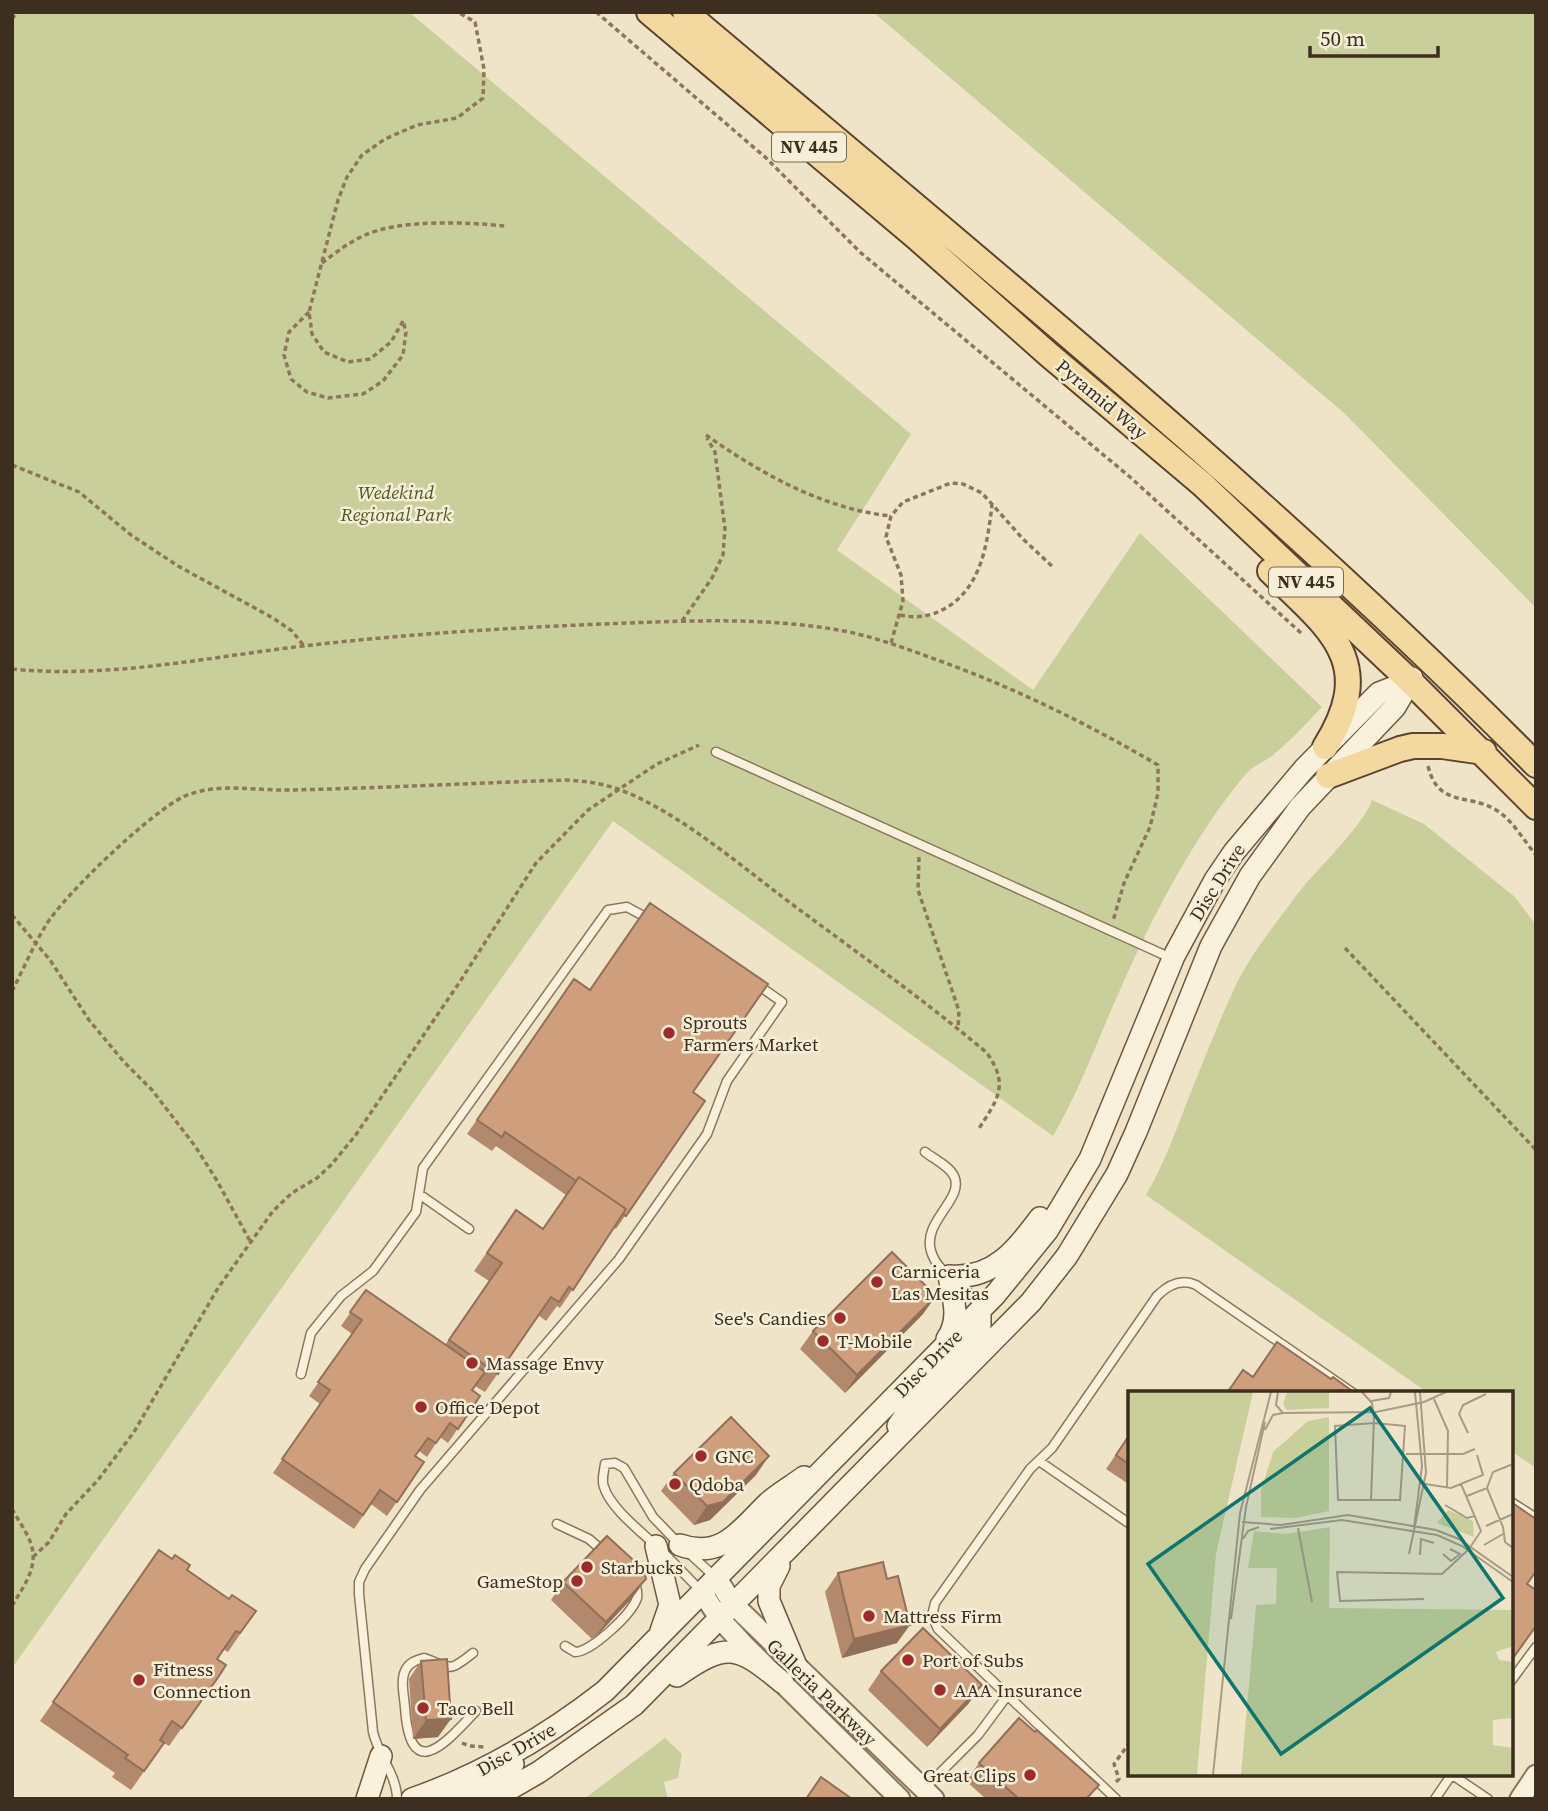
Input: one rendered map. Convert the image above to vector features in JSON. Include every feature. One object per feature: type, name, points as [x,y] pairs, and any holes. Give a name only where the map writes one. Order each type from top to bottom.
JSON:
[{"type":"main road","name":"Pyramid Way","points":[[649,12],[1202,484],[1484,752],[1536,807]]},
{"type":"main road","name":"Pyramid Way","points":[[685,12],[1205,452],[1429,660],[1536,765]]},
{"type":"main road","points":[[1202,484],[1208,510],[1330,631],[1339,644],[1345,659],[1348,688],[1340,720],[1325,747]]},
{"type":"main road","name":"Disc Drive","points":[[492,1799],[539,1772],[634,1705],[1031,1302],[1077,1240],[1121,1164],[1150,1099],[1197,978],[1228,913],[1273,842],[1328,776],[1395,707],[1410,681],[1429,660]]},
{"type":"main road","name":"Disc Drive","points":[[412,1799],[484,1769],[545,1734],[605,1691],[980,1311],[1019,1268],[1047,1231],[1090,1159],[1174,959],[1191,923],[1234,852],[1277,799],[1380,693],[1410,681]]},
{"type":"main road","points":[[1328,776],[1413,746],[1442,746],[1484,752]]},
{"type":"main road","points":[[1121,1164],[1134,1105],[1177,994],[1174,959]]},
{"type":"main road","points":[[933,1358],[955,1325],[956,1316],[948,1276],[971,1276],[997,1266],[1029,1232],[1075,1171],[1107,1122]]},
{"type":"main road","points":[[878,1458],[914,1401],[975,1336],[981,1320],[980,1311]]},
{"type":"main road","points":[[680,1545],[698,1550],[730,1541],[777,1496],[841,1453]]},
{"type":"main road","points":[[645,1653],[660,1632],[670,1605],[656,1546]]},
{"type":"main road","points":[[790,1548],[773,1576],[768,1592],[790,1675]]},
{"type":"main road","points":[[634,1705],[696,1662],[718,1652],[739,1652],[790,1675]]},
{"type":"main road","points":[[455,1799],[500,1776],[545,1734]]},
{"type":"main road","points":[[367,1799],[381,1756]]},
{"type":"street","name":"Galleria Parkway","points":[[710,1586],[727,1612],[790,1675],[900,1799]]},
{"type":"street","name":"Galleria Parkway","points":[[790,1675],[928,1794]]},
{"type":"street","points":[[1520,1799],[1536,1775]]},
{"type":"lane","points":[[716,752],[1174,959]]},
{"type":"lane","points":[[301,1374],[311,1333],[341,1296],[373,1271],[416,1212],[423,1168],[608,910],[627,907],[655,924]]},
{"type":"lane","points":[[397,1799],[392,1776],[381,1756],[373,1732],[359,1582],[419,1490],[620,1259],[707,1134],[722,1091],[782,1002],[750,980]]},
{"type":"lane","points":[[925,1152],[954,1175],[956,1184],[953,1196],[935,1222],[929,1242],[934,1258],[948,1276],[974,1297],[980,1311]]},
{"type":"lane","points":[[419,1194],[469,1229]]},
{"type":"lane","points":[[1115,1799],[937,1629],[933,1623],[933,1609],[1030,1469],[1052,1448],[1157,1296],[1171,1284],[1190,1282],[1350,1391]]},
{"type":"lane","points":[[1040,1461],[1128,1523]]},
{"type":"lane","points":[[615,1463],[624,1468],[653,1517],[680,1545],[710,1586],[656,1546],[623,1514],[605,1491],[605,1464],[615,1463]]},
{"type":"lane","points":[[1513,1503],[1536,1518]]},
{"type":"lane","points":[[557,1524],[589,1539],[612,1559]]},
{"type":"lane","points":[[565,1646],[575,1652],[589,1648],[628,1613],[638,1590],[629,1576]]},
{"type":"lane","points":[[1513,1678],[1536,1647]]},
{"type":"lane","points":[[473,1654],[451,1668],[442,1667],[425,1658],[411,1663],[405,1670],[403,1678],[410,1742],[422,1751],[441,1747],[476,1711]]},
{"type":"lane","points":[[928,1794],[1007,1696]]},
{"type":"lane","points":[[1435,1799],[1451,1776]]},
{"type":"lane","points":[[1455,1776],[1488,1799]]},
{"type":"path","points":[[12,19],[17,12]]},
{"type":"path","points":[[309,312],[289,332],[284,355],[291,379],[307,392],[328,398],[363,394],[383,381],[403,355],[406,331],[403,321],[391,341],[370,359],[348,362],[324,352],[312,334],[309,312],[338,200],[347,177],[362,155],[385,139],[417,125],[457,118],[483,98],[484,69],[475,22],[458,12]]},
{"type":"path","points":[[596,12],[765,157],[861,253],[1130,477],[1303,635]]},
{"type":"path","points":[[321,265],[341,248],[366,234],[393,228],[466,222],[505,226]]},
{"type":"path","points":[[682,621],[712,578],[723,555],[724,529],[715,452],[705,435],[784,484],[867,514],[891,516]]},
{"type":"path","points":[[12,465],[79,492],[131,536],[178,566],[273,618],[292,631],[304,646]]},
{"type":"path","points":[[891,643],[903,601],[901,575],[886,537],[891,516],[903,502],[951,483],[963,484],[982,493],[1023,539],[1054,568]]},
{"type":"path","points":[[900,615],[930,615],[952,606],[966,593],[987,546],[992,505]]},
{"type":"path","points":[[12,669],[51,673],[99,671],[304,646],[504,629],[682,621],[714,620],[849,632],[891,643],[998,683],[1051,706],[1158,765],[1158,793],[1150,827],[1124,883],[1111,932]]},
{"type":"path","points":[[33,1557],[49,1542],[66,1514],[98,1480],[134,1432],[218,1288],[250,1241],[273,1211],[292,1193],[331,1166],[355,1136],[459,983],[536,863],[588,810],[657,764],[699,745]]},
{"type":"path","points":[[1425,757],[1430,777],[1441,791],[1454,799],[1486,805],[1497,810],[1536,855]]},
{"type":"path","points":[[12,991],[46,924],[84,881],[152,818],[183,797],[201,790],[286,790],[566,780],[592,782],[618,789],[652,805],[702,837],[877,965],[987,1053],[998,1069],[1000,1087],[995,1103],[978,1130]]},
{"type":"path","points":[[920,845],[918,890],[959,1011],[958,1029]]},
{"type":"path","points":[[12,915],[37,943],[70,988],[89,1020],[152,1090],[195,1146],[250,1241]]},
{"type":"path","points":[[1345,948],[1536,1150]]},
{"type":"path","points":[[12,1509],[31,1544],[33,1557],[31,1574],[12,1606]]},
{"type":"path","points":[[457,1740],[469,1746],[487,1747]]},
{"type":"path","points":[[1116,1782],[1119,1779],[1114,1764],[1128,1745]]},
{"type":"green space","name":"Wedekind Regional Park","points":[[12,12],[409,12],[911,434],[837,550],[1033,690],[1140,533],[1322,707],[1279,750],[1246,774],[1194,846],[1149,928],[1082,1079],[1053,1136],[613,821],[12,1668]]},
{"type":"green space","points":[[873,12],[1536,12],[1536,608],[1344,413]]},
{"type":"green space","points":[[1372,800],[1424,824],[1515,897],[1536,925],[1536,1468],[1513,1452],[1513,1391],[1425,1391],[1146,1195],[1167,1154],[1219,1024],[1246,966],[1301,889],[1367,811]]},
{"type":"green space","points":[[665,1738],[682,1754],[678,1778],[664,1782],[668,1799],[584,1799]]},
{"type":"building","points":[[650,903],[768,984],[693,1092],[705,1101],[626,1216],[623,1214],[626,1209],[579,1177],[576,1181],[505,1132],[502,1137],[477,1120],[574,979],[590,990]]},
{"type":"building","points":[[579,1177],[626,1209],[573,1290],[569,1287],[559,1302],[551,1297],[498,1374],[449,1340],[502,1263],[487,1253],[516,1210],[543,1229]]},
{"type":"building","points":[[892,1252],[936,1296],[857,1375],[813,1331]]},
{"type":"building","points":[[366,1290],[485,1372],[472,1390],[480,1396],[458,1429],[450,1423],[436,1443],[428,1438],[415,1456],[424,1462],[397,1502],[380,1490],[363,1515],[282,1459],[330,1390],[318,1382],[362,1320],[350,1312]]},
{"type":"building","points":[[1277,1342],[1352,1391],[1228,1391],[1243,1370],[1253,1377]]},
{"type":"building","points":[[731,1417],[769,1456],[723,1502],[707,1506],[674,1473]]},
{"type":"building","points":[[1128,1437],[1128,1464],[1116,1455]]},
{"type":"building","points":[[1513,1503],[1536,1519],[1536,1571],[1527,1584],[1536,1590],[1536,1626],[1513,1658]]},
{"type":"building","points":[[607,1536],[644,1570],[646,1579],[606,1622],[563,1582]]},
{"type":"building","name":"Fitness Connection","points":[[159,1550],[172,1559],[175,1555],[190,1565],[187,1570],[229,1599],[232,1595],[256,1611],[240,1633],[236,1631],[217,1659],[226,1665],[219,1676],[182,1728],[172,1721],[160,1740],[164,1743],[144,1771],[125,1758],[128,1755],[53,1702]]},
{"type":"building","points":[[883,1562],[887,1579],[898,1576],[910,1625],[854,1639],[838,1573]]},
{"type":"building","points":[[923,1628],[982,1685],[940,1729],[881,1671]]},
{"type":"building","points":[[447,1659],[451,1719],[426,1720],[421,1661]]},
{"type":"building","points":[[1019,1718],[1035,1732],[1037,1730],[1099,1785],[1086,1799],[1019,1799],[979,1763]]},
{"type":"building","points":[[821,1777],[852,1799],[806,1799]]},
{"type":"place","name":"Sprouts Farmers Market","points":[[669,1033]]},
{"type":"place","name":"Carniceria Las Mesitas","points":[[877,1282]]},
{"type":"place","name":"See's Candies","points":[[840,1318]]},
{"type":"place","name":"T-Mobile","points":[[823,1341]]},
{"type":"place","name":"Massage Envy","points":[[472,1363]]},
{"type":"place","name":"Office Depot","points":[[421,1407]]},
{"type":"place","name":"GNC","points":[[701,1456]]},
{"type":"place","name":"Qdoba","points":[[675,1484]]},
{"type":"place","name":"Starbucks","points":[[587,1567]]},
{"type":"place","name":"GameStop","points":[[577,1581]]},
{"type":"place","name":"Mattress Firm","points":[[869,1616]]},
{"type":"place","name":"Port of Subs","points":[[908,1660]]},
{"type":"place","name":"Fitness Connection","points":[[139,1680]]},
{"type":"place","name":"AAA Insurance","points":[[940,1690]]},
{"type":"place","name":"Taco Bell","points":[[423,1708]]},
{"type":"place","name":"Great Clips","points":[[1030,1775]]}]
